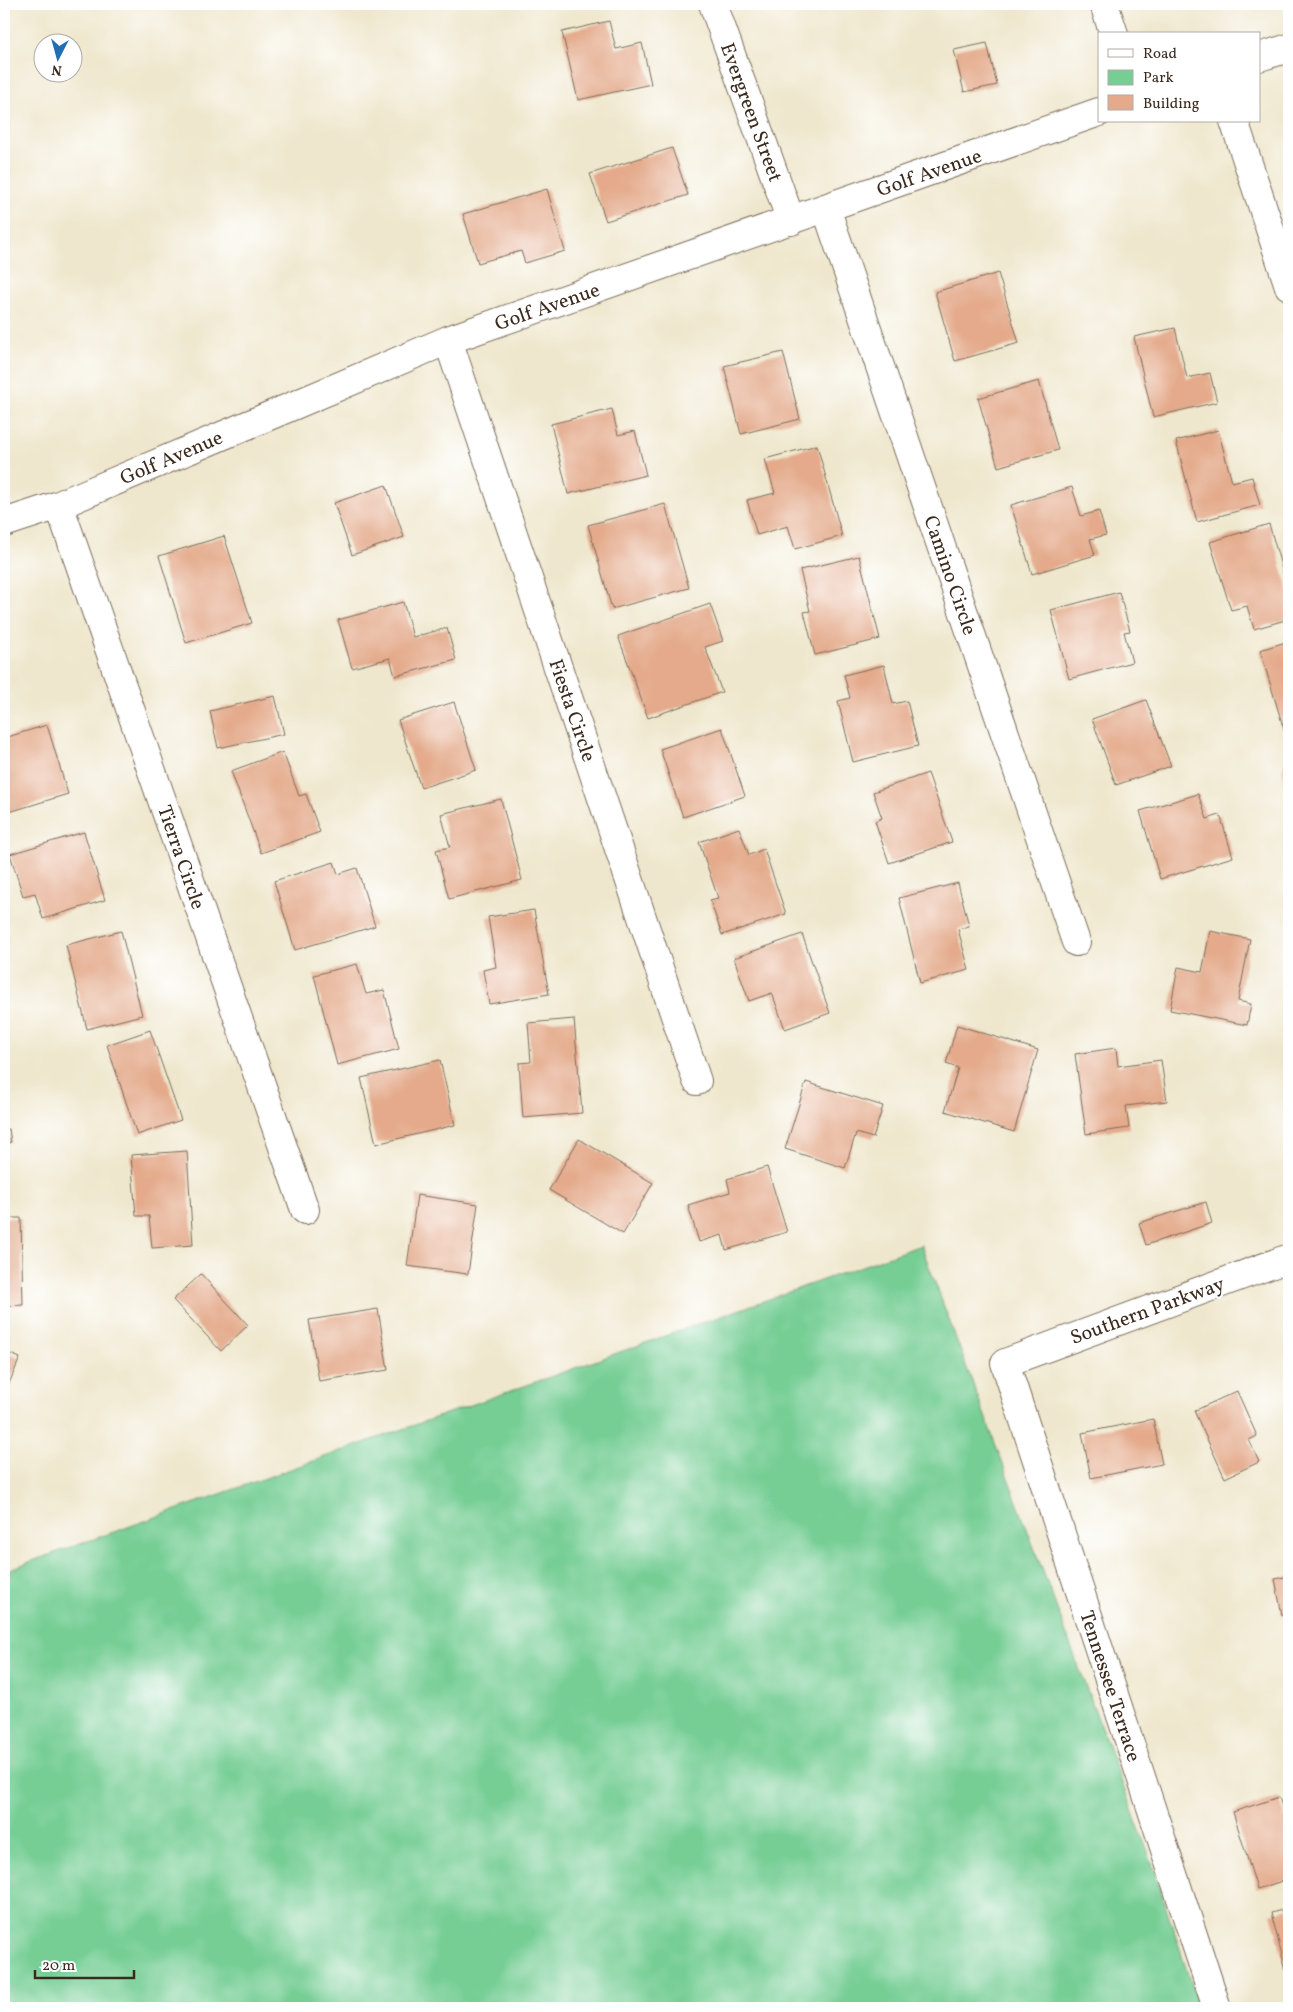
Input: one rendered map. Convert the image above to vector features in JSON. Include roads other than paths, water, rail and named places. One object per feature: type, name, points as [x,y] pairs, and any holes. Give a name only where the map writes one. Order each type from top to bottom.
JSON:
[{"type":"street","name":"Evergreen Street","points":[[713,4],[791,220]]},
{"type":"street","points":[[1104,4],[1113,32]]},
{"type":"street","points":[[1260,57],[1289,48]]},
{"type":"street","name":"Golf Avenue","points":[[4,523],[59,505],[448,340],[1098,112]]},
{"type":"street","points":[[1234,122],[1289,286]]},
{"type":"street","name":"Camino Circle","points":[[826,208],[1076,942]]},
{"type":"street","name":"Fiesta Circle","points":[[448,340],[697,1081]]},
{"type":"street","name":"Tierra Circle","points":[[59,505],[305,1210]]},
{"type":"street","name":"Southern Parkway","points":[[1005,1363],[1289,1258]]},
{"type":"street","name":"Tennessee Terrace","points":[[1005,1363],[1217,2008]]}]
